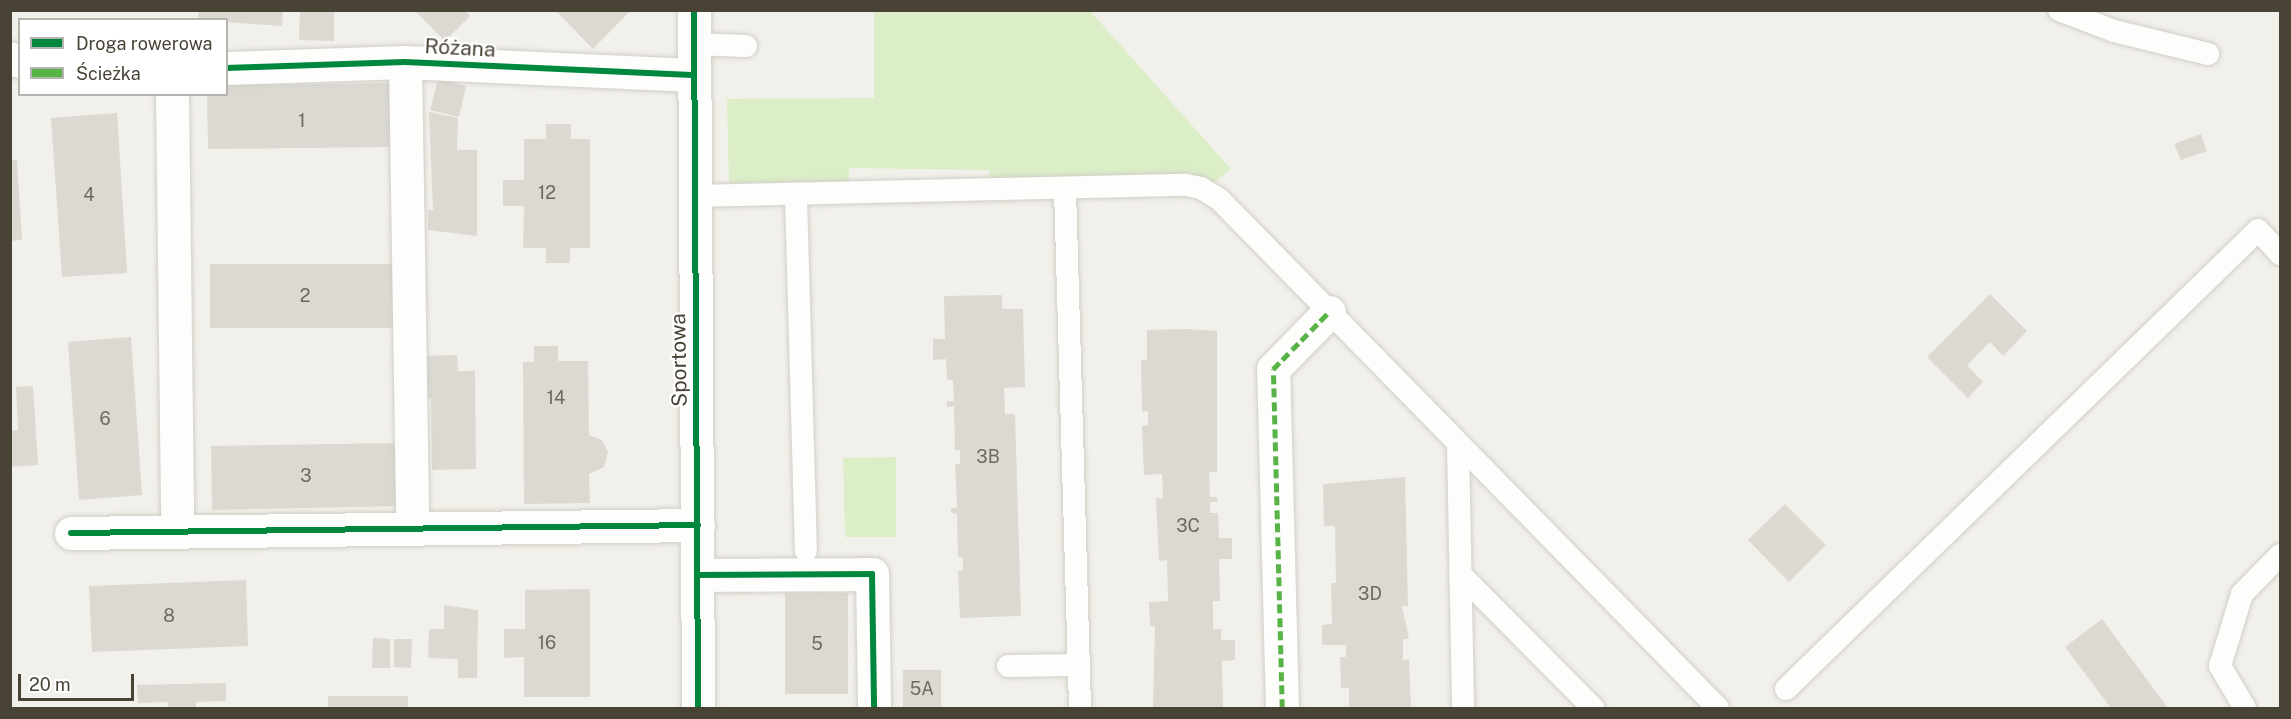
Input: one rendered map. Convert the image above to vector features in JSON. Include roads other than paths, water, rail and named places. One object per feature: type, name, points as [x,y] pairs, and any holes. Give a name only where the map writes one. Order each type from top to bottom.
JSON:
[{"type":"street","name":"Sportowa","points":[[694,10],[692,60],[698,708]]},
{"type":"street","name":"Różana","points":[[228,68],[405,62],[692,60]]},
{"type":"street","name":"Różana","points":[[405,62],[412,528]]},
{"type":"street","points":[[172,96],[177,530]]},
{"type":"street","points":[[1282,708],[1273,369],[1329,312]]},
{"type":"street","points":[[71,533],[698,525]]},
{"type":"street","points":[[698,575],[872,574],[874,708]]},
{"type":"lane","points":[[2059,10],[2114,31],[2208,54]]},
{"type":"lane","points":[[692,60],[747,46]]},
{"type":"lane","points":[[694,196],[796,196],[1186,185],[1201,188],[1220,200],[1718,708]]},
{"type":"lane","points":[[1065,189],[1080,708]]},
{"type":"lane","points":[[796,196],[806,550]]},
{"type":"lane","points":[[1786,688],[2258,230],[2280,254]]},
{"type":"lane","points":[[1458,444],[1463,708]]},
{"type":"lane","points":[[2245,708],[2220,666],[2242,594],[2280,555]]},
{"type":"lane","points":[[1460,574],[1593,708]]},
{"type":"lane","points":[[1008,666],[1078,665]]}]
